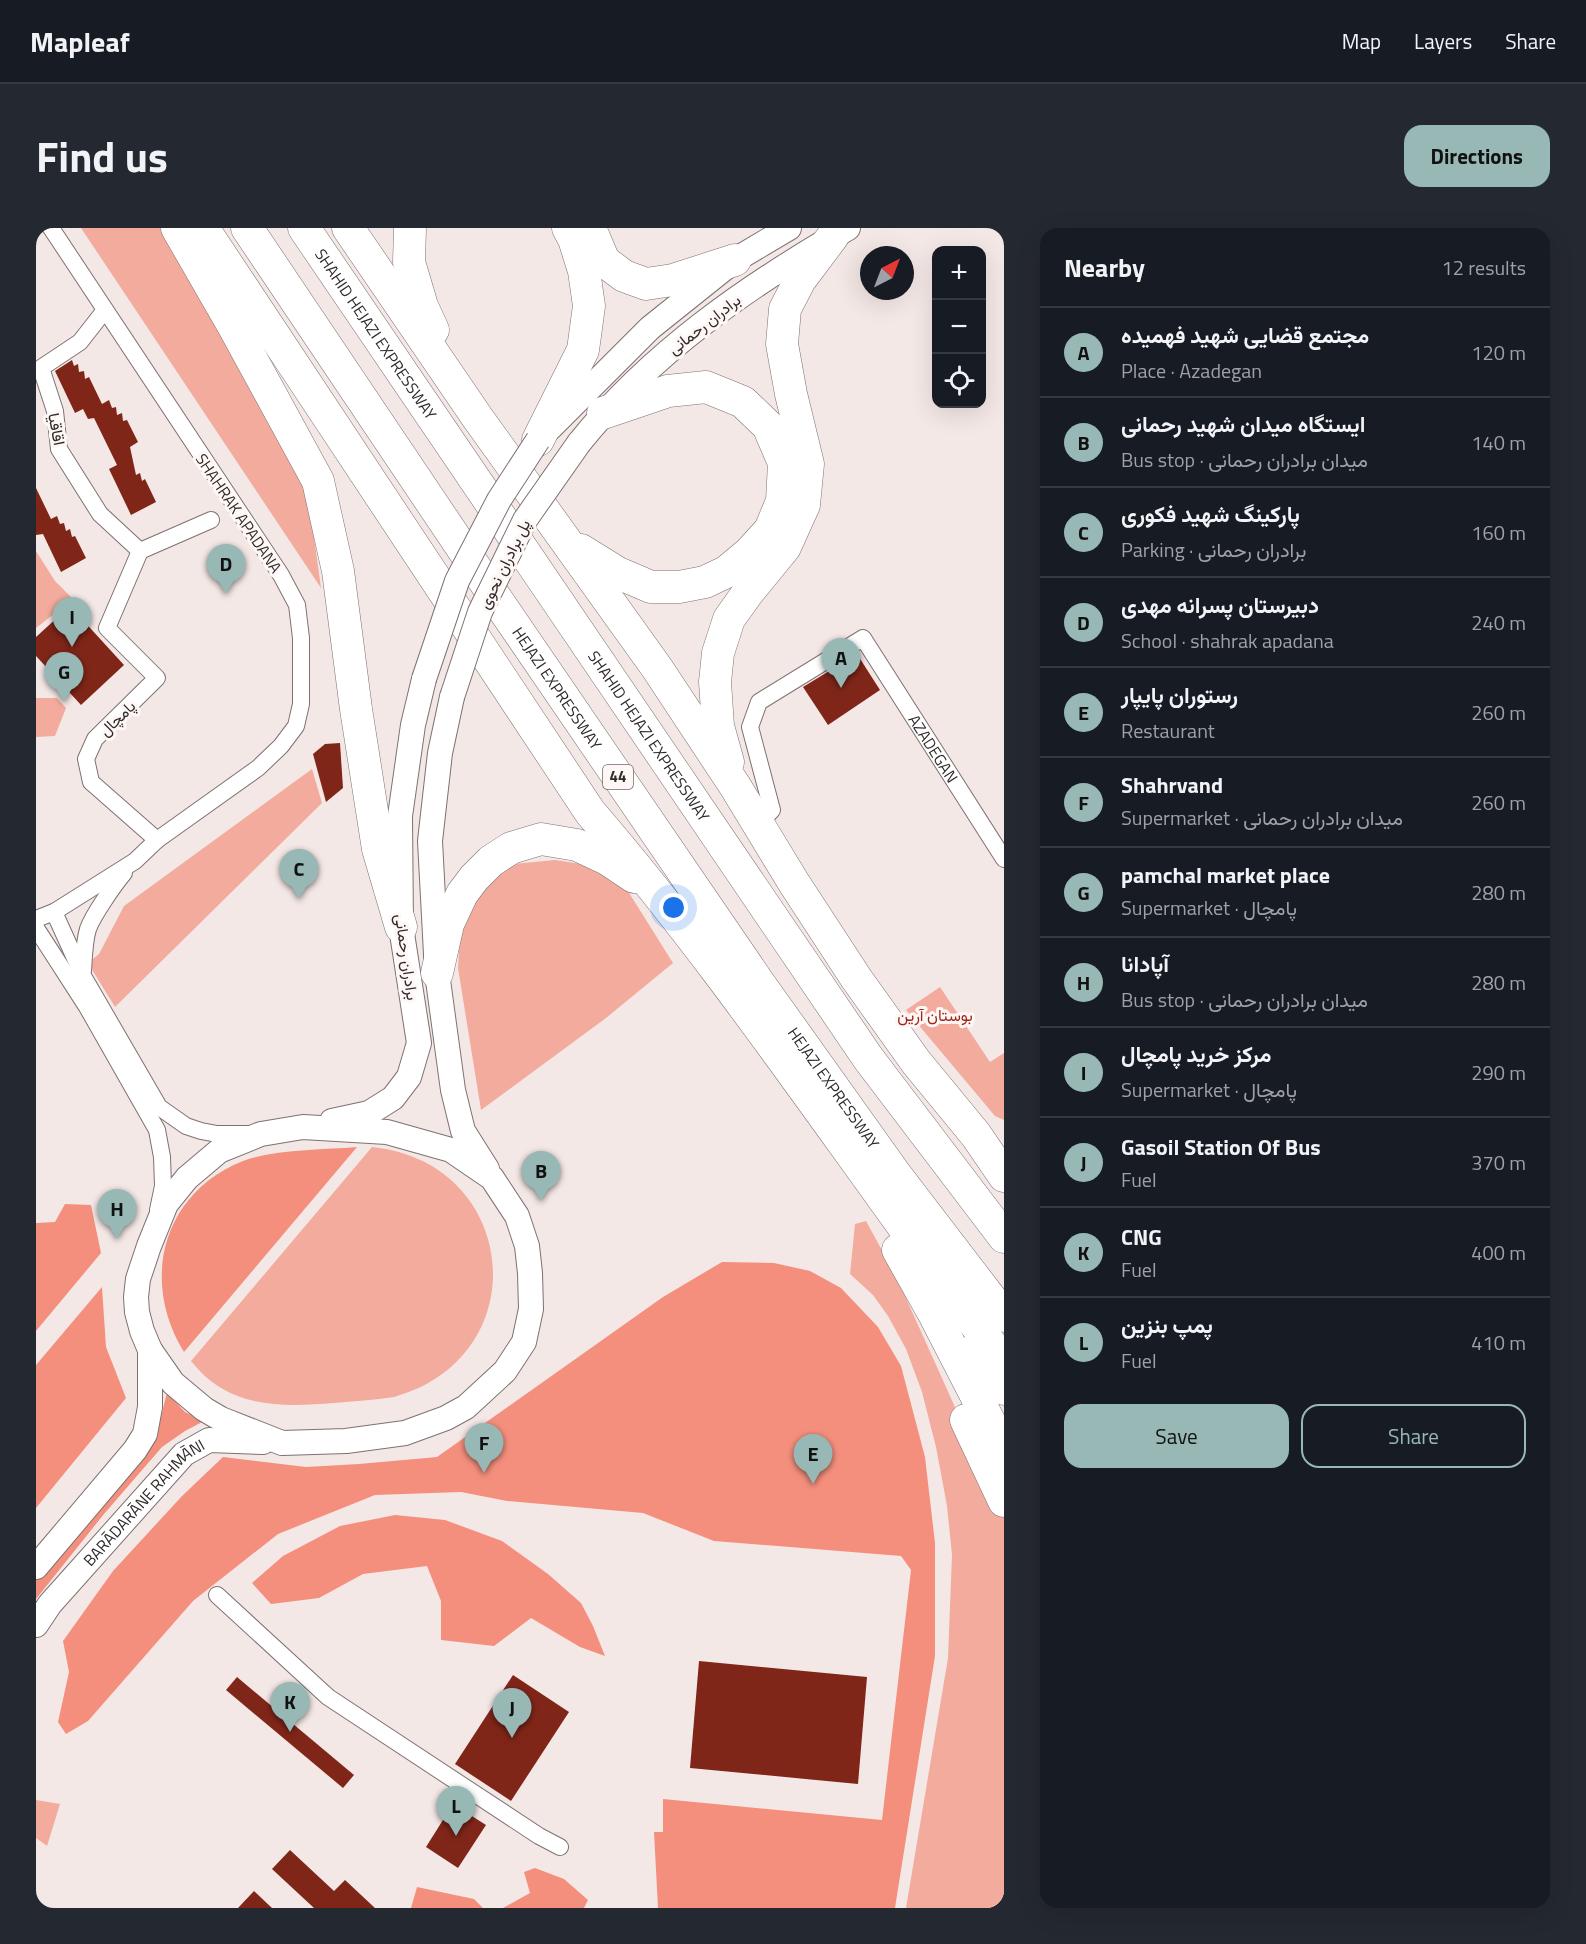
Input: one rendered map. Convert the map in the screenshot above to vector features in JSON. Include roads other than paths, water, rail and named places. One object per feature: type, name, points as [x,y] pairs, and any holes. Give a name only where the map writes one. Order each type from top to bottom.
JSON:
[{"type":"highway","points":[[177,228],[318,481],[338,571],[356,709],[378,849],[401,927]]},
{"type":"highway","points":[[203,228],[590,812],[633,862],[684,928],[793,1074],[945,1285],[1004,1361]]},
{"type":"highway","name":"HEJAZI EXPRESSWAY","points":[[247,228],[495,597],[759,983],[896,1175],[1004,1316]]},
{"type":"highway","name":"SHAHID HEJAZI EXPRESSWAY","points":[[304,228],[868,1058],[1004,1237]]},
{"type":"highway","points":[[348,228],[477,417],[657,668],[735,786],[856,978],[916,1062],[976,1135],[1004,1176]]},
{"type":"highway","points":[[410,228],[409,261],[422,306],[477,417]]},
{"type":"highway","points":[[538,440],[583,350],[589,306],[584,271],[568,228]]},
{"type":"highway","points":[[590,228],[604,261],[624,276],[646,284],[673,280],[735,260]]},
{"type":"highway","points":[[735,786],[718,726],[715,682],[718,653],[729,619],[785,547],[804,505],[808,464],[782,344],[784,309],[800,280],[840,232]]},
{"type":"highway","points":[[566,540],[618,573],[651,587],[679,587],[705,582],[726,572],[749,553],[770,530],[782,501],[784,463],[768,426],[743,402],[706,387],[668,391],[603,413]]},
{"type":"highway","points":[[495,597],[542,705],[633,862]]},
{"type":"highway","points":[[657,668],[760,902]]},
{"type":"highway","points":[[437,973],[448,924],[462,894],[474,878],[491,861],[511,848],[542,839],[577,845],[607,859],[637,879],[684,928]]},
{"type":"highway","points":[[793,1074],[929,1305],[1004,1450]]},
{"type":"highway","points":[[976,1135],[1004,1158]]},
{"type":"highway","points":[[882,1223],[927,1331],[1004,1501]]},
{"type":"highway","points":[[945,1285],[968,1330],[1004,1389]]},
{"type":"main road","name":"برادران رحمانی","points":[[538,440],[650,328],[735,260],[789,228]]},
{"type":"main road","name":"برادران رحمانی","points":[[579,443],[603,413],[651,366],[707,319],[775,272],[840,232]]},
{"type":"main road","name":"پل برادران نحوی","points":[[424,679],[457,581],[499,500],[538,440]]},
{"type":"main road","name":"پل برادران نحوی","points":[[452,697],[480,612],[525,520],[579,443]]},
{"type":"main road","name":"برادران رحمانی","points":[[303,1127],[369,1113],[393,1098],[409,1077],[419,1043],[401,927],[400,816],[413,725],[424,679]]},
{"type":"main road","name":"برادران رحمانی","points":[[282,1443],[346,1441],[405,1433],[447,1418],[466,1407],[505,1371],[524,1342],[531,1309],[527,1246],[517,1215],[464,1131],[453,1090],[437,973],[430,841],[440,753],[452,697]]},
{"type":"main road","points":[[282,1443],[221,1419],[204,1409],[173,1383],[150,1350],[136,1312],[136,1296],[138,1279],[166,1204],[187,1178],[219,1151],[261,1134],[303,1127],[387,1131],[413,1138],[451,1150],[492,1178]]},
{"type":"main road","points":[[36,1567],[135,1450],[145,1434],[150,1407],[150,1350]]},
{"type":"main road","name":"BARĀDARĀNE RAHMĀNI","points":[[36,1625],[50,1604],[184,1454],[209,1440],[282,1443]]},
{"type":"street","name":"SHAHRAK APADANA","points":[[36,919],[54,912],[135,861],[157,840],[258,768],[281,746],[296,726],[301,704],[301,638],[297,605],[281,575],[51,228]]},
{"type":"street","name":"اقاقیا","points":[[105,310],[80,342],[41,368],[55,411],[59,449],[100,513],[140,551]]},
{"type":"street","points":[[140,551],[211,520]]},
{"type":"street","name":"پامچال","points":[[140,551],[107,628],[157,678],[95,739],[86,759],[91,782],[157,840]]},
{"type":"street","name":"AZADEGAN","points":[[758,825],[772,810],[750,727],[759,702],[863,638],[1004,859]]},
{"type":"street","points":[[83,976],[88,928],[116,883],[135,861]]},
{"type":"street","points":[[54,912],[83,976],[159,1107],[186,1126],[201,1131],[217,1134],[261,1134]]},
{"type":"street","points":[[36,928],[87,1007],[157,1130],[162,1157],[163,1186],[149,1246]]},
{"type":"street","points":[[217,1595],[328,1697],[538,1836],[560,1847]]},
{"type":"place","name":"دبیرستان پسرانه مهدی","points":[[226,594]]},
{"type":"place","name":"مرکز خرید پامچال","points":[[72,647]]},
{"type":"place","name":"مجتمع قضایی شهید فهمیده","points":[[841,688]]},
{"type":"place","name":"pamchal market place","points":[[64,702]]},
{"type":"place","name":"پارکینگ شهید فکوری","points":[[299,899]]},
{"type":"place","name":"ایستگاه میدان شهید رحمانی","points":[[541,1201]]},
{"type":"place","name":"آپادانا","points":[[117,1239]]},
{"type":"place","name":"Shahrvand","points":[[484,1473]]},
{"type":"place","name":"رستوران پایپار","points":[[813,1484]]},
{"type":"place","name":"CNG","points":[[290,1732]]},
{"type":"place","name":"Gasoil Station Of Bus","points":[[512,1738]]},
{"type":"place","name":"پمپ بنزین","points":[[456,1836]]},
{"type":"park label","name":"بوستان آرین","points":[[935,1015]]}]
